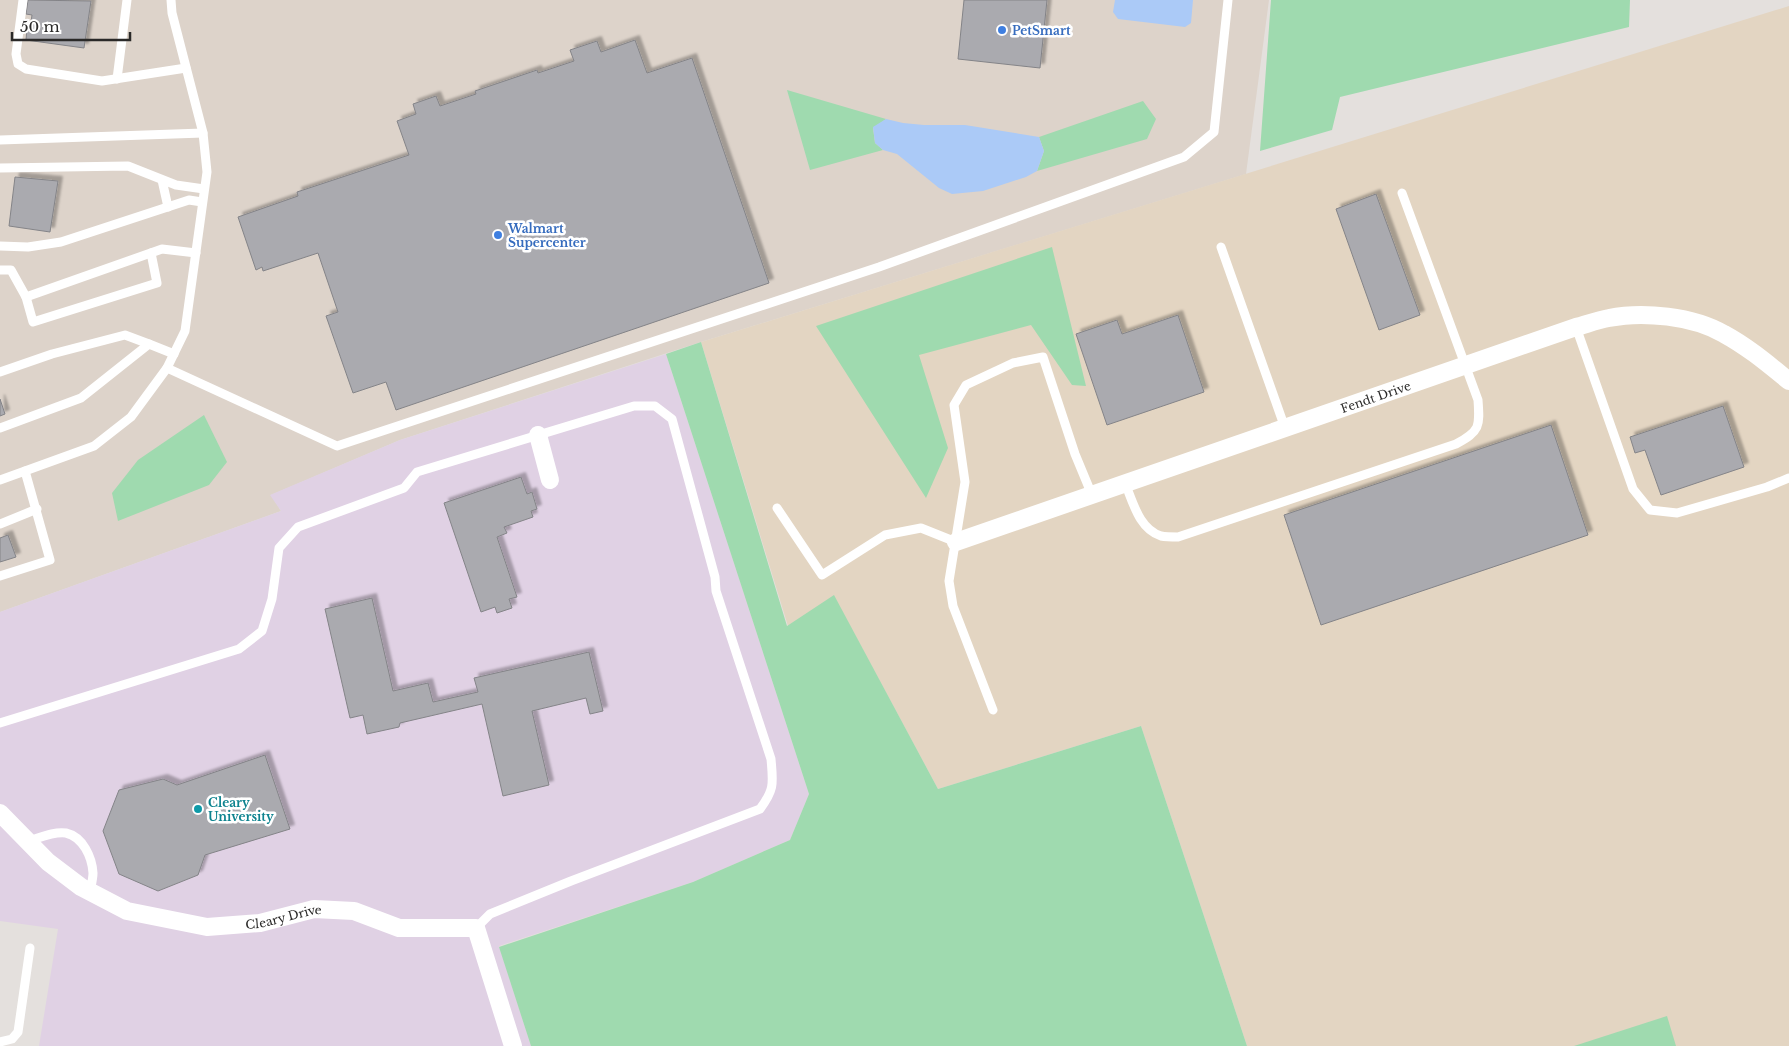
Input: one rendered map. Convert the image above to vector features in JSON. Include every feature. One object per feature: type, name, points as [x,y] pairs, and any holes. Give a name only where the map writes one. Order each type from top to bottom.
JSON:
[{"type":"street","name":"Fendt Drive","points":[[956,542],[1465,365],[1610,317],[1636,315],[1665,316],[1695,322],[1722,332],[1749,348],[1789,381]]},
{"type":"street","points":[[538,435],[550,480]]},
{"type":"street","name":"Cleary Drive","points":[[0,813],[48,862],[81,887],[127,911],[207,927],[260,922],[314,909],[354,911],[399,928],[476,928]]},
{"type":"street","points":[[476,928],[514,1046]]},
{"type":"lane","points":[[23,0],[16,54],[18,64],[26,69],[102,81],[186,68]]},
{"type":"lane","points":[[117,79],[127,0]]},
{"type":"lane","points":[[0,480],[94,446],[131,418],[167,368],[185,331],[207,172],[203,133],[172,13],[171,0]]},
{"type":"lane","points":[[167,368],[337,446],[878,267],[1184,157],[1214,132],[1228,0]]},
{"type":"lane","points":[[0,140],[203,133]]},
{"type":"lane","points":[[0,168],[128,166],[176,185],[204,190]]},
{"type":"lane","points":[[162,180],[168,207]]},
{"type":"lane","points":[[1126,483],[1138,513],[1147,528],[1162,536],[1178,537],[1456,444],[1472,435],[1480,421],[1478,400],[1402,193]]},
{"type":"lane","points":[[0,246],[28,247],[61,242],[188,200],[202,202]]},
{"type":"lane","points":[[1221,247],[1285,428]]},
{"type":"lane","points":[[26,297],[162,249],[196,253]]},
{"type":"lane","points":[[0,270],[11,270],[26,297],[33,322],[157,283],[151,253]]},
{"type":"lane","points":[[1576,327],[1633,489],[1650,510],[1677,513],[1766,487],[1789,478]]},
{"type":"lane","points":[[0,372],[52,354],[125,335],[174,354]]},
{"type":"lane","points":[[0,428],[81,398],[149,344]]},
{"type":"lane","points":[[992,710],[953,606],[949,581],[965,482],[954,405],[966,385],[1013,363],[1043,357],[1075,454],[1092,495]]},
{"type":"lane","points":[[0,723],[239,649],[262,632],[272,599],[279,548],[298,527],[404,488],[417,472],[634,406],[655,406],[672,419],[715,577],[716,591],[771,759],[773,780],[770,796],[760,809],[571,880],[490,914],[476,928]]},
{"type":"lane","points":[[0,576],[50,560],[37,509],[24,471]]},
{"type":"lane","points":[[777,508],[822,575],[885,535],[921,528],[956,542]]},
{"type":"lane","points":[[0,524],[37,509]]},
{"type":"lane","points":[[28,841],[53,833],[66,834],[79,840],[90,855],[93,874],[90,892]]},
{"type":"lane","points":[[0,1042],[12,1039],[18,1032],[30,948]]},
{"type":"shaded area","points":[[0,0],[1269,0],[1246,174],[701,342],[400,440],[271,495],[281,511],[0,612]]},
{"type":"shaded area","points":[[1789,6],[1789,1046],[1247,1046],[1141,726],[938,789],[834,596],[788,626],[701,342]]},
{"type":"shaded area","name":"Cleary University","points":[[666,354],[809,794],[790,840],[693,882],[499,946],[531,1046],[39,1046],[58,929],[0,921],[0,612],[281,511],[270,495],[400,440]]},
{"type":"green space","points":[[1271,0],[1630,0],[1629,27],[1340,97],[1332,130],[1260,151]]},
{"type":"green space","points":[[787,90],[886,119],[873,128],[875,143],[883,150],[810,170]]},
{"type":"green space","points":[[1143,101],[1156,119],[1147,139],[1037,171],[1044,151],[1039,137]]},
{"type":"green space","points":[[1052,247],[1086,386],[1072,385],[1031,325],[919,355],[948,448],[926,498],[816,326]]},
{"type":"green space","points":[[701,342],[787,626],[834,595],[938,789],[1141,726],[1247,1046],[531,1046],[499,947],[693,882],[790,840],[809,794],[666,354]]},
{"type":"green space","points":[[204,415],[227,462],[209,485],[118,521],[112,493],[138,460]]},
{"type":"green space","points":[[1667,1016],[1676,1046],[1574,1046]]},
{"type":"water","points":[[1115,0],[1193,0],[1191,23],[1185,27],[1118,19],[1113,12]]},
{"type":"water","points":[[886,119],[924,125],[965,125],[1039,137],[1044,151],[1037,171],[1026,177],[983,191],[952,194],[939,188],[897,154],[883,150],[875,143],[873,127]]},
{"type":"building","points":[[28,0],[91,1],[84,48],[26,40],[27,28],[30,28],[32,15],[26,14]]},
{"type":"building","name":"PetSmart","points":[[964,0],[1047,0],[1040,68],[958,59]]},
{"type":"building","name":"Walmart Supercenter","points":[[635,40],[647,73],[692,58],[769,283],[396,410],[386,382],[353,393],[326,316],[338,312],[318,253],[263,271],[262,267],[256,270],[238,217],[298,196],[297,192],[409,155],[397,121],[416,114],[413,104],[436,96],[440,106],[476,94],[475,91],[537,70],[538,73],[574,61],[570,50],[597,41],[601,52]]},
{"type":"building","points":[[15,177],[58,181],[50,232],[9,226]]},
{"type":"building","points":[[1376,194],[1420,315],[1379,330],[1336,209]]},
{"type":"building","points":[[1178,315],[1204,392],[1107,425],[1076,334],[1117,320],[1122,334]]},
{"type":"building","points":[[0,399],[5,414],[0,416]]},
{"type":"building","points":[[1723,406],[1744,467],[1661,495],[1645,450],[1635,453],[1630,437]]},
{"type":"building","points":[[1551,425],[1588,535],[1321,625],[1284,515]]},
{"type":"building","points":[[521,477],[527,494],[532,492],[537,509],[531,511],[533,517],[504,527],[507,533],[497,537],[517,597],[509,599],[512,608],[497,613],[495,607],[481,612],[444,503]]},
{"type":"building","points":[[8,535],[16,557],[0,562],[0,538]]},
{"type":"building","points":[[372,598],[393,691],[428,683],[433,702],[478,692],[474,678],[589,652],[603,711],[590,714],[586,698],[532,711],[549,785],[503,796],[482,704],[400,723],[399,727],[367,734],[363,715],[350,718],[325,609]]},
{"type":"building","name":"Cleary University","points":[[265,755],[290,829],[205,855],[198,875],[158,891],[119,874],[103,831],[119,790],[163,779],[177,785]]},
{"type":"place","name":"PetSmart","points":[[1002,30]]},
{"type":"place","name":"Walmart Supercenter","points":[[498,235]]},
{"type":"place","name":"Cleary University","points":[[198,809]]}]
